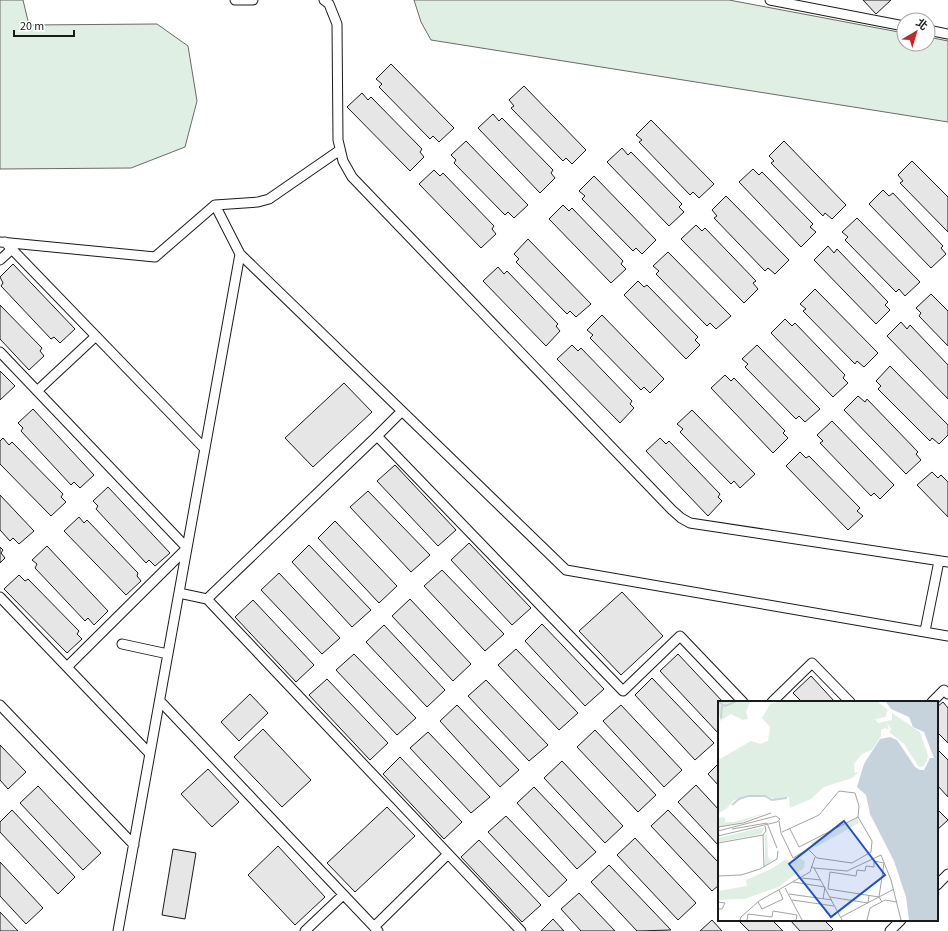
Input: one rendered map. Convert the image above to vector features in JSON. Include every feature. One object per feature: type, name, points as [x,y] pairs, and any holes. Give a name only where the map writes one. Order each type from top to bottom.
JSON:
[{"type":"lane","points":[[235,0],[253,0]]},
{"type":"lane","points":[[324,0],[329,4],[337,24],[338,140],[343,161],[352,177],[681,518],[690,523],[944,561],[925,631]]},
{"type":"lane","points":[[770,0],[896,24]]},
{"type":"lane","points":[[936,32],[948,34]]},
{"type":"lane","points":[[6,244],[155,257],[216,205],[258,202],[269,199],[340,150]]},
{"type":"lane","points":[[216,205],[240,254],[566,570],[948,636]]},
{"type":"lane","points":[[0,260],[6,244]]},
{"type":"lane","points":[[6,244],[205,449]]},
{"type":"lane","points":[[118,931],[240,254]]},
{"type":"lane","points":[[38,391],[96,336]]},
{"type":"lane","points":[[0,352],[187,548]]},
{"type":"lane","points":[[207,599],[402,411]]},
{"type":"lane","points":[[377,436],[623,691],[680,636],[742,701]]},
{"type":"lane","points":[[66,667],[187,548]]},
{"type":"lane","points":[[179,593],[207,599],[521,931]]},
{"type":"lane","points":[[0,597],[150,754]]},
{"type":"lane","points":[[122,644],[168,654]]},
{"type":"lane","points":[[773,701],[812,663],[849,701]]},
{"type":"lane","points":[[933,701],[944,690],[948,694]]},
{"type":"lane","points":[[160,701],[376,929],[448,854]]},
{"type":"lane","points":[[0,705],[134,845]]},
{"type":"lane","points":[[938,884],[948,874]]},
{"type":"lane","points":[[305,931],[343,895]]},
{"type":"lane","points":[[890,931],[900,921]]},
{"type":"green space","points":[[0,0],[23,0],[29,25],[157,24],[188,46],[197,101],[185,147],[131,168],[0,169]]},
{"type":"green space","points":[[414,0],[729,0],[896,31],[896,52],[936,52],[936,39],[948,41],[948,122],[431,40],[421,22]]},
{"type":"building","points":[[863,0],[891,0],[876,14]]},
{"type":"building","points":[[391,64],[454,128],[439,142],[433,136],[430,139],[379,87],[382,84],[376,79]]},
{"type":"building","points":[[524,86],[586,150],[572,164],[566,158],[563,161],[511,108],[514,106],[509,100]]},
{"type":"building","points":[[362,93],[368,100],[371,97],[422,149],[420,152],[424,157],[410,171],[347,107]]},
{"type":"building","points":[[493,114],[499,121],[502,118],[553,170],[551,173],[555,178],[540,193],[478,128]]},
{"type":"building","points":[[651,120],[714,184],[699,198],[693,192],[690,195],[639,142],[642,140],[636,135]]},
{"type":"building","points":[[466,141],[528,205],[514,218],[508,212],[505,215],[454,163],[456,160],[451,155]]},
{"type":"building","points":[[784,141],[846,205],[832,219],[825,213],[823,216],[771,163],[774,161],[769,156]]},
{"type":"building","points":[[622,148],[628,155],[631,152],[682,204],[679,207],[684,212],[669,226],[607,162]]},
{"type":"building","points":[[912,161],[948,197],[948,232],[900,183],[903,181],[898,175]]},
{"type":"building","points":[[753,169],[759,175],[762,172],[813,224],[810,227],[816,232],[801,247],[739,182]]},
{"type":"building","points":[[434,170],[440,176],[443,173],[494,226],[492,229],[496,234],[481,248],[419,184]]},
{"type":"building","points":[[594,176],[656,240],[642,254],[636,248],[633,251],[582,199],[585,196],[579,191]]},
{"type":"building","points":[[883,190],[889,196],[893,193],[943,246],[941,248],[946,254],[931,268],[869,204]]},
{"type":"building","points":[[726,196],[789,260],[775,274],[768,268],[765,271],[714,218],[717,216],[712,210]]},
{"type":"building","points":[[563,205],[569,211],[572,208],[623,261],[621,264],[626,269],[611,283],[549,219]]},
{"type":"building","points":[[857,218],[920,282],[905,296],[899,289],[896,292],[845,240],[848,237],[842,232]]},
{"type":"building","points":[[696,225],[702,231],[705,228],[756,281],[753,283],[758,289],[744,303],[681,239]]},
{"type":"building","points":[[528,239],[591,304],[576,317],[570,311],[567,314],[516,262],[519,259],[514,254]]},
{"type":"building","points":[[828,246],[834,253],[837,249],[888,302],[885,305],[890,310],[876,324],[814,260]]},
{"type":"building","points":[[668,252],[731,316],[716,329],[710,323],[707,326],[656,274],[659,271],[653,266]]},
{"type":"building","points":[[13,264],[75,329],[60,343],[54,337],[51,339],[1,286],[3,283],[0,277]]},
{"type":"building","points":[[498,267],[504,274],[507,271],[558,324],[556,326],[560,331],[546,346],[483,281]]},
{"type":"building","points":[[638,281],[644,287],[647,285],[698,337],[695,340],[700,345],[686,359],[624,295]]},
{"type":"building","points":[[815,289],[878,353],[864,367],[857,361],[855,364],[803,311],[806,309],[800,304]]},
{"type":"building","points":[[931,294],[948,311],[948,346],[919,316],[921,313],[916,308]]},
{"type":"building","points":[[0,305],[42,348],[40,351],[44,356],[29,370],[0,339]]},
{"type":"building","points":[[602,315],[664,379],[650,393],[644,387],[641,390],[590,338],[593,335],[587,330]]},
{"type":"building","points":[[785,319],[792,326],[795,323],[845,375],[843,378],[848,383],[833,397],[771,333]]},
{"type":"building","points":[[901,322],[907,329],[910,325],[948,365],[948,399],[887,336]]},
{"type":"building","points":[[572,345],[578,351],[581,348],[632,401],[630,404],[634,408],[620,423],[557,359]]},
{"type":"building","points":[[757,345],[820,409],[805,422],[799,416],[796,419],[745,367],[748,364],[742,359]]},
{"type":"building","points":[[890,366],[948,425],[948,435],[939,444],[932,438],[930,441],[878,389],[881,386],[876,381]]},
{"type":"building","points":[[0,371],[15,386],[0,400]]},
{"type":"building","points":[[725,375],[731,381],[734,378],[785,431],[783,433],[788,438],[773,453],[711,388]]},
{"type":"building","points":[[344,383],[372,412],[313,467],[285,438]]},
{"type":"building","points":[[858,396],[865,402],[867,399],[918,452],[916,454],[921,460],[906,474],[844,410]]},
{"type":"building","points":[[33,409],[94,475],[80,488],[74,482],[71,485],[21,431],[23,428],[18,423]]},
{"type":"building","points":[[692,410],[755,474],[740,488],[734,481],[731,484],[680,432],[683,429],[677,424]]},
{"type":"building","points":[[832,421],[894,485],[880,499],[874,493],[871,496],[820,443],[823,441],[817,435]]},
{"type":"building","points":[[3,438],[9,445],[12,442],[63,494],[61,497],[66,502],[51,516],[0,464],[0,441]]},
{"type":"building","points":[[660,438],[666,444],[669,441],[720,494],[718,497],[722,501],[708,516],[646,451]]},
{"type":"building","points":[[800,452],[806,458],[809,456],[860,508],[857,511],[863,516],[848,530],[786,466]]},
{"type":"building","points":[[395,465],[456,530],[438,546],[377,481]]},
{"type":"building","points":[[932,472],[938,478],[941,475],[948,482],[948,517],[917,485]]},
{"type":"building","points":[[108,487],[170,553],[155,566],[149,560],[146,563],[96,509],[98,506],[93,501]]},
{"type":"building","points":[[368,491],[430,555],[411,572],[350,507]]},
{"type":"building","points":[[0,495],[34,531],[19,544],[13,538],[10,541],[0,530]]},
{"type":"building","points":[[79,517],[84,523],[87,520],[138,573],[137,576],[141,581],[126,595],[64,531]]},
{"type":"building","points":[[335,521],[397,586],[379,603],[318,538]]},
{"type":"building","points":[[469,543],[531,608],[512,625],[451,560]]},
{"type":"building","points":[[309,545],[371,610],[352,627],[292,562]]},
{"type":"building","points":[[47,546],[108,611],[94,625],[88,618],[85,621],[35,568],[37,564],[32,560]]},
{"type":"building","points":[[0,547],[3,550],[1,553],[5,558],[0,563]]},
{"type":"building","points":[[442,570],[504,634],[485,651],[424,586]]},
{"type":"building","points":[[279,573],[340,638],[322,654],[261,590]]},
{"type":"building","points":[[19,575],[25,581],[28,579],[79,631],[77,634],[82,639],[67,653],[4,589]]},
{"type":"building","points":[[622,592],[663,636],[621,675],[579,631]]},
{"type":"building","points":[[410,599],[471,664],[453,681],[392,616]]},
{"type":"building","points":[[253,600],[314,665],[296,682],[235,617]]},
{"type":"building","points":[[542,624],[604,689],[585,706],[525,641]]},
{"type":"building","points":[[384,625],[445,690],[427,707],[366,642]]},
{"type":"building","points":[[516,649],[578,713],[559,730],[498,665]]},
{"type":"building","points":[[354,654],[416,718],[397,735],[336,670]]},
{"type":"building","points":[[678,654],[722,701],[718,701],[718,733],[660,671]]},
{"type":"building","points":[[811,676],[834,701],[801,701],[793,693]]},
{"type":"building","points":[[652,678],[714,743],[695,760],[635,695]]},
{"type":"building","points":[[327,679],[388,743],[370,760],[309,695]]},
{"type":"building","points":[[486,680],[548,745],[529,761],[468,696]]},
{"type":"building","points":[[250,694],[268,713],[239,741],[221,722]]},
{"type":"building","points":[[943,702],[948,708],[948,743],[938,733],[938,706]]},
{"type":"building","points":[[457,705],[519,770],[500,787],[440,721]]},
{"type":"building","points":[[621,705],[682,770],[664,787],[603,721]]},
{"type":"building","points":[[263,729],[311,780],[282,807],[234,757]]},
{"type":"building","points":[[595,730],[656,795],[638,812],[577,747]]},
{"type":"building","points":[[428,732],[490,797],[471,813],[410,748]]},
{"type":"building","points":[[0,745],[26,772],[8,789],[0,780]]},
{"type":"building","points":[[938,750],[948,760],[948,797],[938,786]]},
{"type":"building","points":[[400,757],[462,822],[444,839],[383,774]]},
{"type":"building","points":[[562,761],[623,826],[605,843],[544,778]]},
{"type":"building","points":[[718,764],[718,785],[708,774]]},
{"type":"building","points":[[208,769],[239,802],[212,827],[181,794]]},
{"type":"building","points":[[696,785],[718,809],[718,845],[678,802]]},
{"type":"building","points":[[38,786],[101,853],[83,870],[20,803]]},
{"type":"building","points":[[534,787],[596,852],[577,869],[517,803]]},
{"type":"building","points":[[387,807],[415,836],[355,892],[327,863]]},
{"type":"building","points":[[12,810],[75,877],[58,894],[0,832],[0,822]]},
{"type":"building","points":[[668,810],[718,862],[718,886],[712,891],[651,826]]},
{"type":"building","points":[[938,810],[948,820],[938,829]]},
{"type":"building","points":[[506,816],[567,880],[549,897],[488,832]]},
{"type":"building","points":[[635,838],[696,903],[678,920],[617,855]]},
{"type":"building","points":[[479,840],[541,905],[522,922],[461,857]]},
{"type":"building","points":[[278,846],[325,897],[295,925],[248,875]]},
{"type":"building","points":[[173,849],[196,853],[185,919],[162,915]]},
{"type":"building","points":[[0,862],[43,908],[26,924],[0,896]]},
{"type":"building","points":[[609,865],[671,930],[637,931],[591,882]]},
{"type":"building","points":[[579,893],[615,931],[581,931],[561,909]]},
{"type":"building","points":[[0,912],[18,931],[0,931]]},
{"type":"building","points":[[553,919],[564,931],[541,931]]},
{"type":"building","points":[[712,920],[722,931],[700,931]]},
{"type":"building","points":[[739,921],[773,921],[783,931],[749,931]]},
{"type":"building","points":[[791,921],[825,921],[833,929],[831,931],[800,931]]}]
